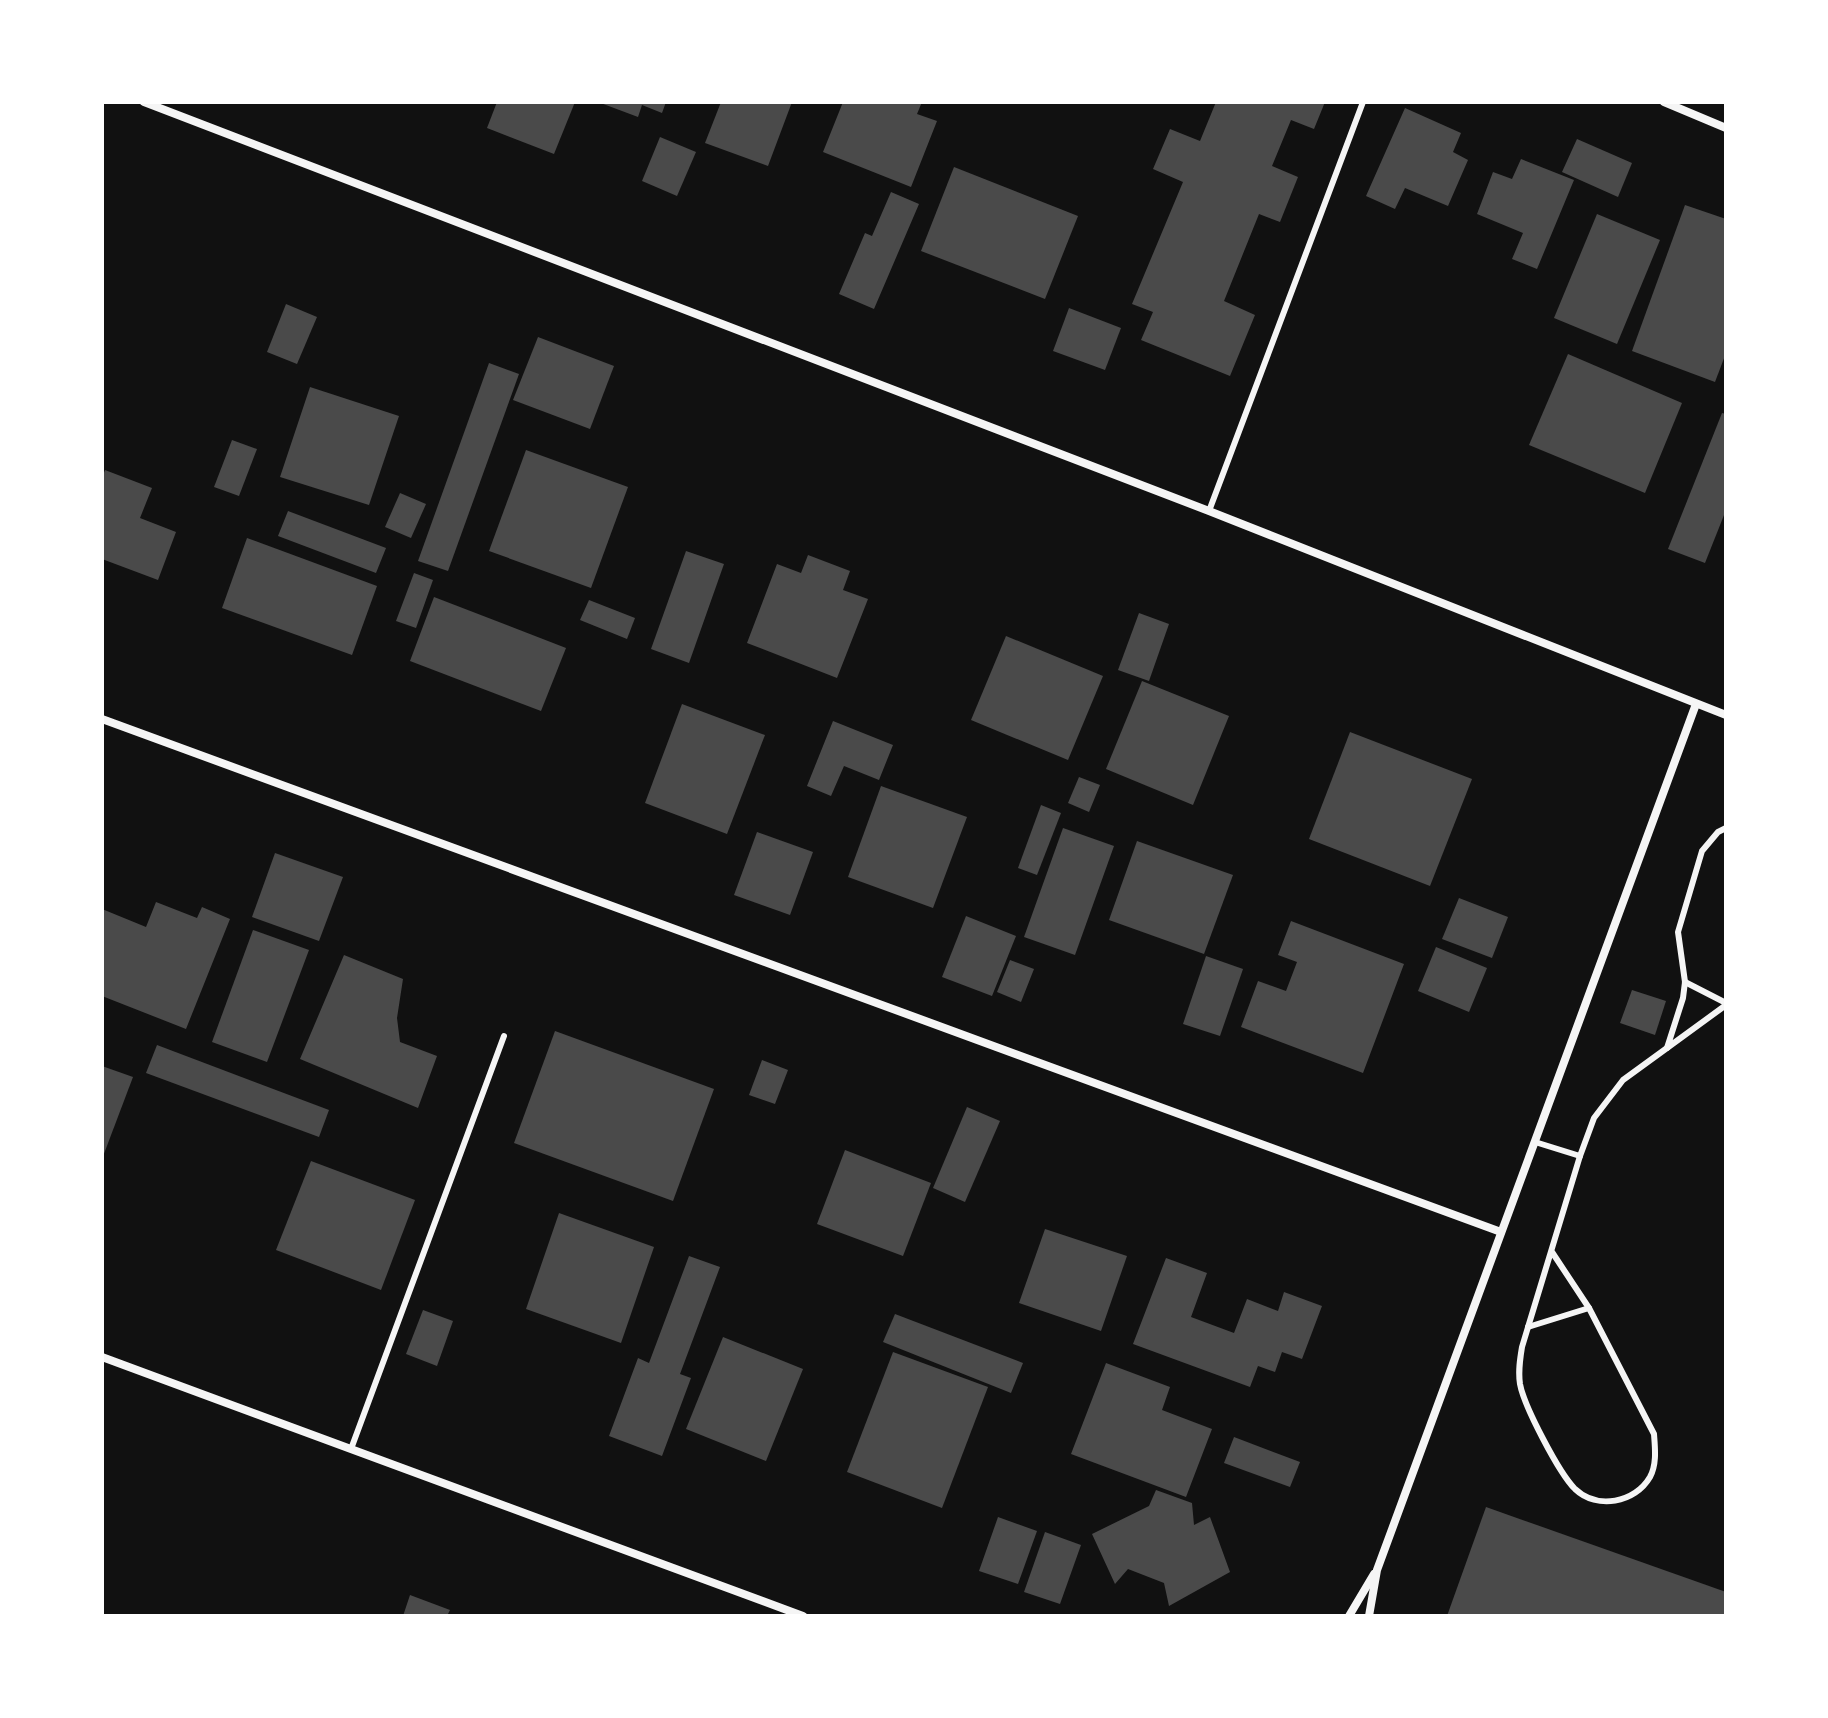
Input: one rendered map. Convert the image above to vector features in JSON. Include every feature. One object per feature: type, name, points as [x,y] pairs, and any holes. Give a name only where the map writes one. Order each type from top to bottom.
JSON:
[{"type":"street","points":[[144,102],[1209,511],[1726,715]]},
{"type":"street","points":[[1664,102],[1726,128]]},
{"type":"street","points":[[1369,1616],[1377,1570],[1696,704]]},
{"type":"street","points":[[102,719],[1501,1232]]},
{"type":"street","points":[[102,1357],[803,1616]]},
{"type":"street","points":[[1349,1616],[1377,1570]]},
{"type":"lane","points":[[1209,511],[1363,102]]},
{"type":"lane","points":[[1667,1048],[1685,982],[1678,932],[1702,851],[1718,832],[1726,828]]},
{"type":"lane","points":[[1552,1252],[1589,1308],[1654,1434],[1656,1456],[1650,1476],[1636,1493],[1616,1502],[1595,1501],[1576,1491],[1563,1474],[1526,1403],[1520,1385],[1519,1366],[1528,1327],[1594,1118],[1623,1080],[1726,1004],[1685,982]]},
{"type":"lane","points":[[351,1449],[504,1036]]},
{"type":"lane","points":[[1535,1142],[1580,1156]]},
{"type":"lane","points":[[1528,1327],[1589,1308]]},
{"type":"building","points":[[497,102],[575,102],[554,154],[487,128]]},
{"type":"building","points":[[598,102],[666,102],[662,113],[642,105],[638,117]]},
{"type":"building","points":[[721,102],[792,102],[768,166],[705,143]]},
{"type":"building","points":[[843,102],[922,102],[917,114],[937,121],[911,187],[823,152]]},
{"type":"building","points":[[1216,102],[1325,102],[1314,129],[1291,120],[1272,166],[1298,177],[1280,222],[1259,214],[1224,301],[1255,315],[1230,376],[1141,340],[1153,312],[1132,304],[1183,182],[1153,169],[1170,129],[1200,141]]},
{"type":"building","points":[[1405,108],[1461,133],[1453,152],[1468,160],[1448,206],[1405,188],[1395,209],[1366,196]]},
{"type":"building","points":[[660,137],[696,152],[677,196],[642,181]]},
{"type":"building","points":[[1577,139],[1632,163],[1618,197],[1562,172]]},
{"type":"building","points":[[1521,159],[1574,180],[1537,269],[1512,259],[1523,233],[1477,214],[1493,172],[1512,179]]},
{"type":"building","points":[[954,167],[1078,216],[1045,299],[921,251]]},
{"type":"building","points":[[891,192],[919,204],[874,309],[839,294],[865,233],[872,236]]},
{"type":"building","points":[[1685,205],[1726,219],[1726,353],[1715,382],[1632,351]]},
{"type":"building","points":[[1597,214],[1660,240],[1617,344],[1554,318]]},
{"type":"building","points":[[286,304],[317,317],[297,364],[267,352]]},
{"type":"building","points":[[1069,308],[1121,328],[1105,370],[1053,351]]},
{"type":"building","points":[[538,337],[614,366],[590,429],[513,400]]},
{"type":"building","points":[[1568,354],[1682,403],[1645,493],[1529,445]]},
{"type":"building","points":[[489,363],[519,374],[448,571],[418,561]]},
{"type":"building","points":[[310,387],[399,416],[369,505],[280,477]]},
{"type":"building","points":[[1722,413],[1726,414],[1726,510],[1705,563],[1668,549]]},
{"type":"building","points":[[232,440],[257,449],[239,496],[214,487]]},
{"type":"building","points":[[526,450],[628,487],[591,588],[489,551]]},
{"type":"building","points":[[105,470],[152,488],[140,518],[176,532],[158,580],[102,559],[102,478]]},
{"type":"building","points":[[400,493],[426,504],[411,538],[385,527]]},
{"type":"building","points":[[288,511],[386,548],[376,573],[278,536]]},
{"type":"building","points":[[247,538],[377,586],[352,655],[222,608]]},
{"type":"building","points":[[686,551],[724,564],[689,663],[651,649]]},
{"type":"building","points":[[808,555],[850,571],[843,590],[868,599],[837,678],[747,643],[777,564],[801,573]]},
{"type":"building","points":[[414,573],[433,580],[416,628],[396,621]]},
{"type":"building","points":[[434,597],[566,648],[541,711],[410,661]]},
{"type":"building","points":[[589,600],[635,618],[627,639],[580,620]]},
{"type":"building","points":[[1139,613],[1169,624],[1149,681],[1118,670]]},
{"type":"building","points":[[1006,636],[1103,676],[1068,760],[971,720]]},
{"type":"building","points":[[1142,681],[1229,716],[1193,805],[1106,769]]},
{"type":"building","points":[[682,704],[765,735],[727,834],[645,803]]},
{"type":"building","points":[[833,721],[893,745],[879,780],[844,766],[831,796],[807,786]]},
{"type":"building","points":[[1350,732],[1472,779],[1430,886],[1309,839]]},
{"type":"building","points":[[1079,777],[1100,785],[1089,812],[1068,803]]},
{"type":"building","points":[[881,786],[967,817],[933,908],[848,877]]},
{"type":"building","points":[[1041,805],[1061,813],[1037,875],[1018,868]]},
{"type":"building","points":[[1063,828],[1114,846],[1075,955],[1024,937]]},
{"type":"building","points":[[757,832],[813,852],[790,915],[734,895]]},
{"type":"building","points":[[1137,841],[1233,875],[1204,954],[1109,920]]},
{"type":"building","points":[[275,853],[343,877],[319,941],[252,917]]},
{"type":"building","points":[[1459,898],[1508,917],[1492,958],[1442,939]]},
{"type":"building","points":[[156,902],[197,918],[202,907],[230,919],[186,1029],[102,996],[102,909],[146,927]]},
{"type":"building","points":[[966,916],[1016,936],[992,996],[942,977]]},
{"type":"building","points":[[1291,921],[1404,964],[1363,1073],[1241,1027],[1258,981],[1286,991],[1297,962],[1278,955]]},
{"type":"building","points":[[253,930],[309,950],[267,1062],[212,1042]]},
{"type":"building","points":[[1436,947],[1487,968],[1469,1012],[1418,991]]},
{"type":"building","points":[[344,955],[403,979],[397,1018],[400,1042],[437,1056],[418,1108],[300,1059]]},
{"type":"building","points":[[1206,956],[1243,969],[1220,1036],[1183,1024]]},
{"type":"building","points":[[1010,960],[1034,969],[1021,1002],[997,992]]},
{"type":"building","points":[[1632,990],[1666,1001],[1655,1035],[1620,1023]]},
{"type":"building","points":[[555,1031],[714,1089],[673,1201],[514,1143]]},
{"type":"building","points":[[157,1045],[329,1110],[319,1137],[146,1073]]},
{"type":"building","points":[[762,1060],[788,1070],[775,1104],[749,1095]]},
{"type":"building","points":[[102,1066],[133,1077],[102,1159]]},
{"type":"building","points":[[967,1107],[1000,1121],[965,1202],[933,1188]]},
{"type":"building","points":[[845,1150],[931,1183],[903,1256],[817,1224]]},
{"type":"building","points":[[311,1161],[415,1200],[381,1290],[276,1250]]},
{"type":"building","points":[[559,1213],[654,1247],[621,1343],[526,1309]]},
{"type":"building","points":[[1045,1229],[1127,1256],[1101,1331],[1019,1303]]},
{"type":"building","points":[[689,1256],[720,1267],[680,1374],[691,1378],[662,1456],[609,1436],[638,1358],[649,1363]]},
{"type":"building","points":[[1166,1258],[1207,1273],[1191,1317],[1234,1333],[1247,1299],[1278,1311],[1284,1292],[1322,1306],[1302,1359],[1282,1352],[1275,1372],[1258,1366],[1250,1387],[1133,1344]]},
{"type":"building","points":[[423,1310],[453,1321],[437,1366],[406,1354]]},
{"type":"building","points":[[895,1314],[1023,1363],[1011,1393],[883,1342]]},
{"type":"building","points":[[723,1337],[803,1369],[766,1461],[686,1429]]},
{"type":"building","points":[[893,1352],[988,1387],[942,1508],[847,1472]]},
{"type":"building","points":[[1106,1363],[1170,1387],[1162,1410],[1212,1429],[1186,1497],[1071,1454]]},
{"type":"building","points":[[1234,1437],[1300,1462],[1290,1487],[1224,1463]]},
{"type":"building","points":[[1156,1490],[1192,1503],[1194,1525],[1210,1517],[1230,1572],[1169,1606],[1164,1583],[1128,1569],[1115,1584],[1092,1534],[1149,1506]]},
{"type":"building","points":[[1486,1507],[1726,1592],[1726,1616],[1447,1616]]},
{"type":"building","points":[[998,1517],[1037,1531],[1018,1584],[979,1571]]},
{"type":"building","points":[[1045,1532],[1081,1545],[1060,1604],[1024,1592]]},
{"type":"building","points":[[410,1595],[450,1610],[447,1616],[403,1616]]}]
